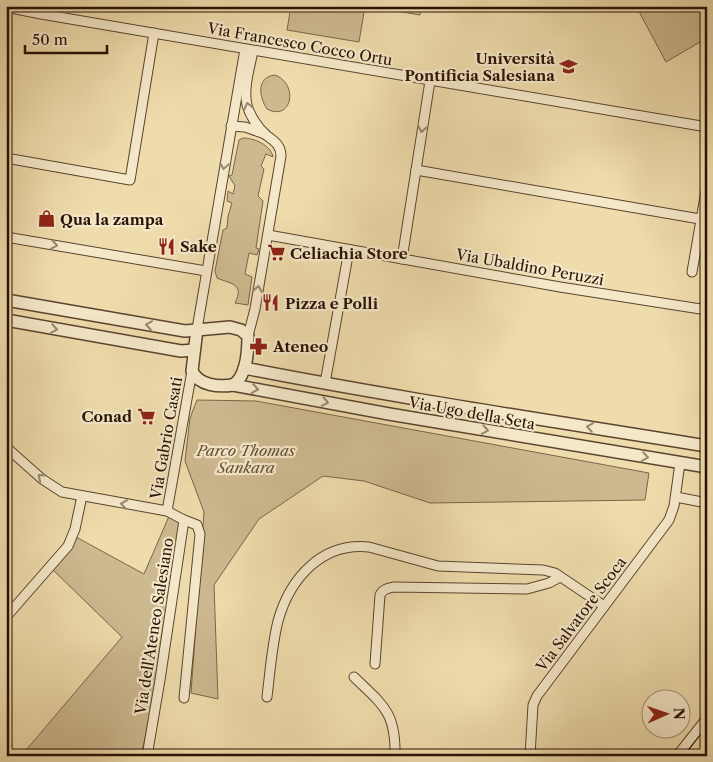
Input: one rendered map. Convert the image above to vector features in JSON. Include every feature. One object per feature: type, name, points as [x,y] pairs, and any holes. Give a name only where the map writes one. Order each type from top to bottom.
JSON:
[{"type":"main road","points":[[694,756],[707,739]]},
{"type":"street","name":"Via Francesco Cocco Ortu","points":[[6,7],[707,128]]},
{"type":"street","points":[[6,158],[130,180],[154,33]]},
{"type":"street","points":[[249,50],[246,103],[250,115],[265,134],[278,146],[281,156],[253,320],[248,336],[244,368],[239,380],[233,385],[220,386],[197,379],[192,370],[206,271],[231,126],[249,50]]},
{"type":"street","points":[[402,258],[430,81]]},
{"type":"street","points":[[231,126],[245,127],[265,134]]},
{"type":"street","points":[[416,170],[700,219]]},
{"type":"street","points":[[692,272],[707,185]]},
{"type":"street","name":"Via Ubaldino Peruzzi","points":[[268,235],[707,310]]},
{"type":"street","points":[[6,237],[206,271]]},
{"type":"street","points":[[325,383],[349,250]]},
{"type":"street","points":[[6,300],[185,331],[230,327],[240,330],[248,336]]},
{"type":"street","points":[[6,320],[181,351],[194,350]]},
{"type":"street","name":"Via Ugo della Seta","points":[[244,368],[707,446]]},
{"type":"street","name":"Via Gabrio Casati","points":[[167,511],[192,370]]},
{"type":"street","name":"Via Ugo della Seta","points":[[233,385],[389,414],[707,468]]},
{"type":"street","points":[[6,447],[56,489],[67,494],[82,496],[75,529],[68,546],[6,617]]},
{"type":"street","name":"Via Salvatore Scoca","points":[[530,756],[533,705],[537,696],[669,520],[676,497],[680,463]]},
{"type":"street","name":"Via dell'Ateneo Salesiano","points":[[82,496],[167,511],[184,520],[158,692],[146,756]]},
{"type":"street","points":[[676,497],[707,503]]},
{"type":"street","points":[[184,520],[196,525],[200,534],[184,698]]},
{"type":"street","points":[[267,697],[276,633],[284,604],[293,586],[304,571],[319,559],[331,552],[349,547],[369,547],[438,566],[543,570],[560,577],[604,606]]},
{"type":"street","points":[[375,664],[380,595],[386,589],[394,587],[527,589],[543,585],[560,577]]},
{"type":"street","points":[[354,677],[383,705],[388,713],[394,730],[395,756]]},
{"type":"street","points":[[677,756],[707,718]]},
{"type":"green space","points":[[291,6],[365,6],[359,42],[287,30]]},
{"type":"green space","points":[[365,6],[422,6],[420,15]]},
{"type":"green space","points":[[636,6],[707,6],[707,38],[666,62]]},
{"type":"green space","points":[[275,75],[283,80],[290,93],[287,106],[276,112],[267,109],[261,93],[262,83],[265,79]]},
{"type":"green space","points":[[243,138],[252,139],[266,146],[273,157],[266,154],[261,166],[264,169],[258,196],[263,201],[256,248],[259,249],[257,255],[249,253],[245,274],[252,277],[248,305],[235,303],[238,296],[237,288],[231,283],[217,278],[215,271],[223,230],[227,228],[232,203],[227,201],[228,191],[233,194],[235,186],[229,176],[232,175],[239,140]]},
{"type":"green space","name":"Parco Thomas Sankara","points":[[197,400],[256,401],[649,473],[645,500],[430,503],[364,481],[323,476],[259,519],[214,585],[218,699],[191,693],[204,512],[185,461],[190,418]]},
{"type":"green space","points":[[170,514],[181,520],[155,694],[141,756],[21,756],[122,637],[53,570],[76,537],[144,574]]},
{"type":"place","name":"Università Pontificia Salesiana","points":[[569,67]]},
{"type":"place","name":"Qua la zampa","points":[[46,219]]},
{"type":"place","name":"Sake","points":[[166,246]]},
{"type":"place","name":"Celiachia Store","points":[[276,253]]},
{"type":"place","name":"Pizza e Polli","points":[[271,303]]},
{"type":"place","name":"Ateneo","points":[[259,346]]},
{"type":"place","name":"Conad","points":[[146,416]]}]
